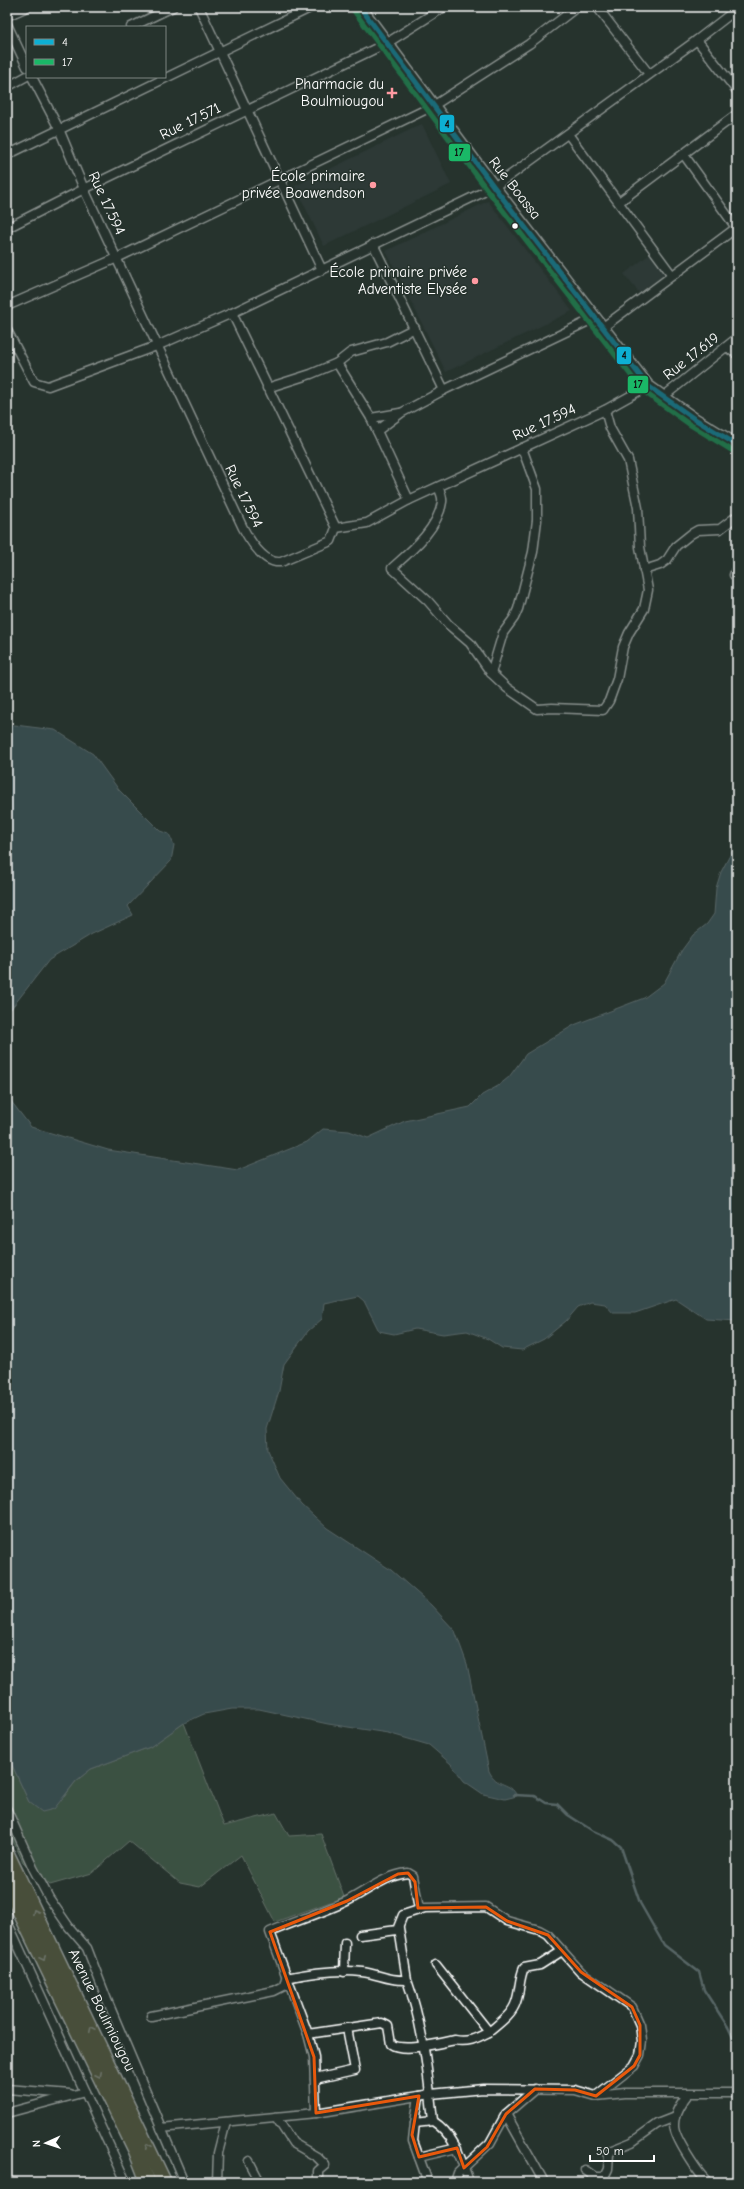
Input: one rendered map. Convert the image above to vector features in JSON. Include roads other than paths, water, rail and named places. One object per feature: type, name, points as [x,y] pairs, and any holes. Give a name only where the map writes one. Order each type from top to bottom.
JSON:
[{"type":"highway","name":"Avenue Boulmiougou","points":[[7,1854],[164,2182]]},
{"type":"highway","name":"Avenue Boulmiougou","points":[[7,1885],[136,2151],[148,2182]]},
{"type":"street","points":[[7,16],[27,7]]},
{"type":"street","points":[[133,26],[173,7]]},
{"type":"street","points":[[199,7],[322,270]]},
{"type":"street","points":[[7,155],[58,129],[220,53],[312,7]]},
{"type":"street","name":"Rue Boassa","points":[[360,7],[494,187],[648,386],[737,445]]},
{"type":"street","name":"Rue 17.571","points":[[7,228],[247,109],[387,43],[444,7]]},
{"type":"street","points":[[7,306],[118,258],[433,106],[529,44],[577,7]]},
{"type":"street","points":[[597,7],[648,74]]},
{"type":"street","points":[[7,330],[34,382],[48,386],[58,384],[159,345],[232,313],[494,187],[648,74],[697,40],[737,9]]},
{"type":"street","points":[[7,24],[26,65]]},
{"type":"street","points":[[697,40],[737,91]]},
{"type":"street","points":[[7,86],[26,76]]},
{"type":"street","name":"Rue 17.594","points":[[32,78],[58,129],[84,189],[159,345],[243,528],[260,551],[273,562],[281,562],[331,541],[336,528],[367,523],[409,500],[605,410],[648,386]]},
{"type":"street","points":[[619,202],[737,114]]},
{"type":"street","points":[[568,134],[672,275]]},
{"type":"street","points":[[602,328],[736,228],[684,155]]},
{"type":"street","points":[[373,244],[444,390]]},
{"type":"street","points":[[232,313],[336,528]]},
{"type":"street","points":[[377,431],[401,413],[444,390],[595,318]]},
{"type":"street","points":[[267,388],[311,374],[337,363],[352,352],[387,342],[414,328]]},
{"type":"street","name":"Rue 17.619","points":[[663,397],[737,338]]},
{"type":"street","points":[[726,347],[737,354]]},
{"type":"street","points":[[337,363],[377,431],[409,500]]},
{"type":"street","points":[[438,487],[443,500],[435,522],[412,549],[392,568],[428,601],[448,625],[470,643],[491,673],[507,688],[537,709],[544,710],[552,708],[603,710],[609,701],[617,679],[623,647],[628,634],[644,609],[648,590],[640,547],[638,508],[628,460],[610,428],[605,410]]},
{"type":"street","points":[[370,418],[401,413]]},
{"type":"street","points":[[491,673],[503,633],[514,618],[518,609],[535,537],[536,489],[522,448]]},
{"type":"street","points":[[644,570],[660,565],[667,560],[676,546],[691,534],[698,530],[720,528],[737,516]]},
{"type":"street","points":[[734,575],[737,567]]},
{"type":"street","points":[[7,1810],[33,1868],[49,1898],[69,1927],[87,1948],[107,2000],[184,2182]]},
{"type":"street","points":[[316,2113],[314,2058],[308,2034],[270,1932],[347,1901],[367,1888],[398,1874],[408,1873],[413,1876],[418,1909]]},
{"type":"street","points":[[469,2182],[457,2148],[445,2130],[434,2121],[423,2046],[414,1999],[407,1980],[399,1928],[403,1915],[418,1909],[486,1907],[507,1921],[539,1930],[548,1935],[581,1972],[632,2007],[638,2016],[640,2025],[642,2041],[640,2055],[634,2066],[596,2096]]},
{"type":"street","points":[[7,1922],[9,1930],[126,2182]]},
{"type":"street","points":[[360,1935],[394,1931],[399,1928]]},
{"type":"street","points":[[344,1972],[346,1943]]},
{"type":"street","points":[[308,2034],[382,2023],[388,2026],[391,2044],[396,2047],[423,2046],[455,2040],[468,2041],[489,2032],[510,2014],[516,2003],[521,1973],[524,1968],[540,1965],[562,1951]]},
{"type":"street","points":[[436,1965],[489,2032]]},
{"type":"street","points":[[286,1978],[314,1972],[360,1972],[387,1980],[407,1980]]},
{"type":"street","points":[[151,2016],[274,1991],[284,1986],[286,1978]]},
{"type":"street","points":[[316,2080],[355,2070],[347,2028]]},
{"type":"street","points":[[7,2088],[76,2094]]},
{"type":"street","points":[[161,2128],[316,2113],[431,2094],[483,2089],[575,2090],[596,2096],[625,2093],[737,2093]]},
{"type":"street","points":[[455,2182],[457,2175],[487,2147],[506,2114],[535,2089]]},
{"type":"street","points":[[7,2113],[85,2092]]},
{"type":"street","points":[[688,2094],[675,2116],[675,2134],[704,2180]]},
{"type":"street","points":[[419,2096],[413,2141],[428,2182]]},
{"type":"street","points":[[506,2114],[544,2182]]},
{"type":"street","points":[[276,2116],[293,2143],[317,2157],[325,2166],[318,2171],[318,2182]]},
{"type":"street","points":[[585,2170],[595,2177],[604,2177],[608,2169],[609,2154],[612,2150],[632,2142],[650,2128],[675,2116]]},
{"type":"street","points":[[415,2123],[434,2121]]},
{"type":"street","points":[[217,2182],[218,2153],[226,2122]]},
{"type":"street","points":[[419,2157],[457,2148]]},
{"type":"street","points":[[249,2161],[260,2182]]},
{"type":"water","points":[[15,725],[55,730],[93,754],[119,790],[160,831],[169,834],[174,845],[171,861],[128,906],[133,915],[92,934],[49,960],[7,1014],[7,727]]},
{"type":"water","points":[[737,842],[737,1321],[706,1319],[676,1299],[635,1313],[613,1313],[605,1304],[590,1302],[578,1307],[566,1321],[544,1339],[522,1350],[502,1348],[488,1339],[467,1331],[443,1334],[415,1329],[394,1334],[379,1331],[364,1301],[358,1296],[324,1303],[322,1319],[308,1331],[284,1364],[279,1391],[267,1429],[268,1450],[280,1478],[302,1505],[327,1528],[391,1570],[431,1605],[455,1631],[467,1664],[489,1771],[496,1780],[511,1788],[517,1796],[505,1799],[483,1794],[464,1781],[451,1764],[429,1745],[388,1733],[328,1724],[259,1709],[232,1709],[204,1714],[184,1723],[150,1747],[91,1769],[76,1781],[54,1809],[42,1812],[29,1802],[7,1754],[7,1096],[31,1127],[108,1150],[238,1170],[307,1142],[323,1129],[349,1131],[368,1138],[405,1121],[470,1107],[482,1095],[498,1086],[509,1077],[526,1054],[574,1025],[644,998],[664,983],[682,950],[693,935],[707,924],[714,914],[716,888],[721,872]]},
{"type":"waterway","points":[[514,1795],[535,1796],[546,1803],[557,1804],[568,1815],[593,1831],[613,1840],[621,1847],[640,1903],[664,1945],[699,1972],[704,1990],[728,2027],[737,2046]]},
{"type":"place","name":"Pharmacie du Boulmiougou","points":[[392,93]]},
{"type":"place","name":"École primaire privée Boawendson","points":[[373,185]]},
{"type":"place","name":"École primaire privée Adventiste Elysée","points":[[475,281]]}]
